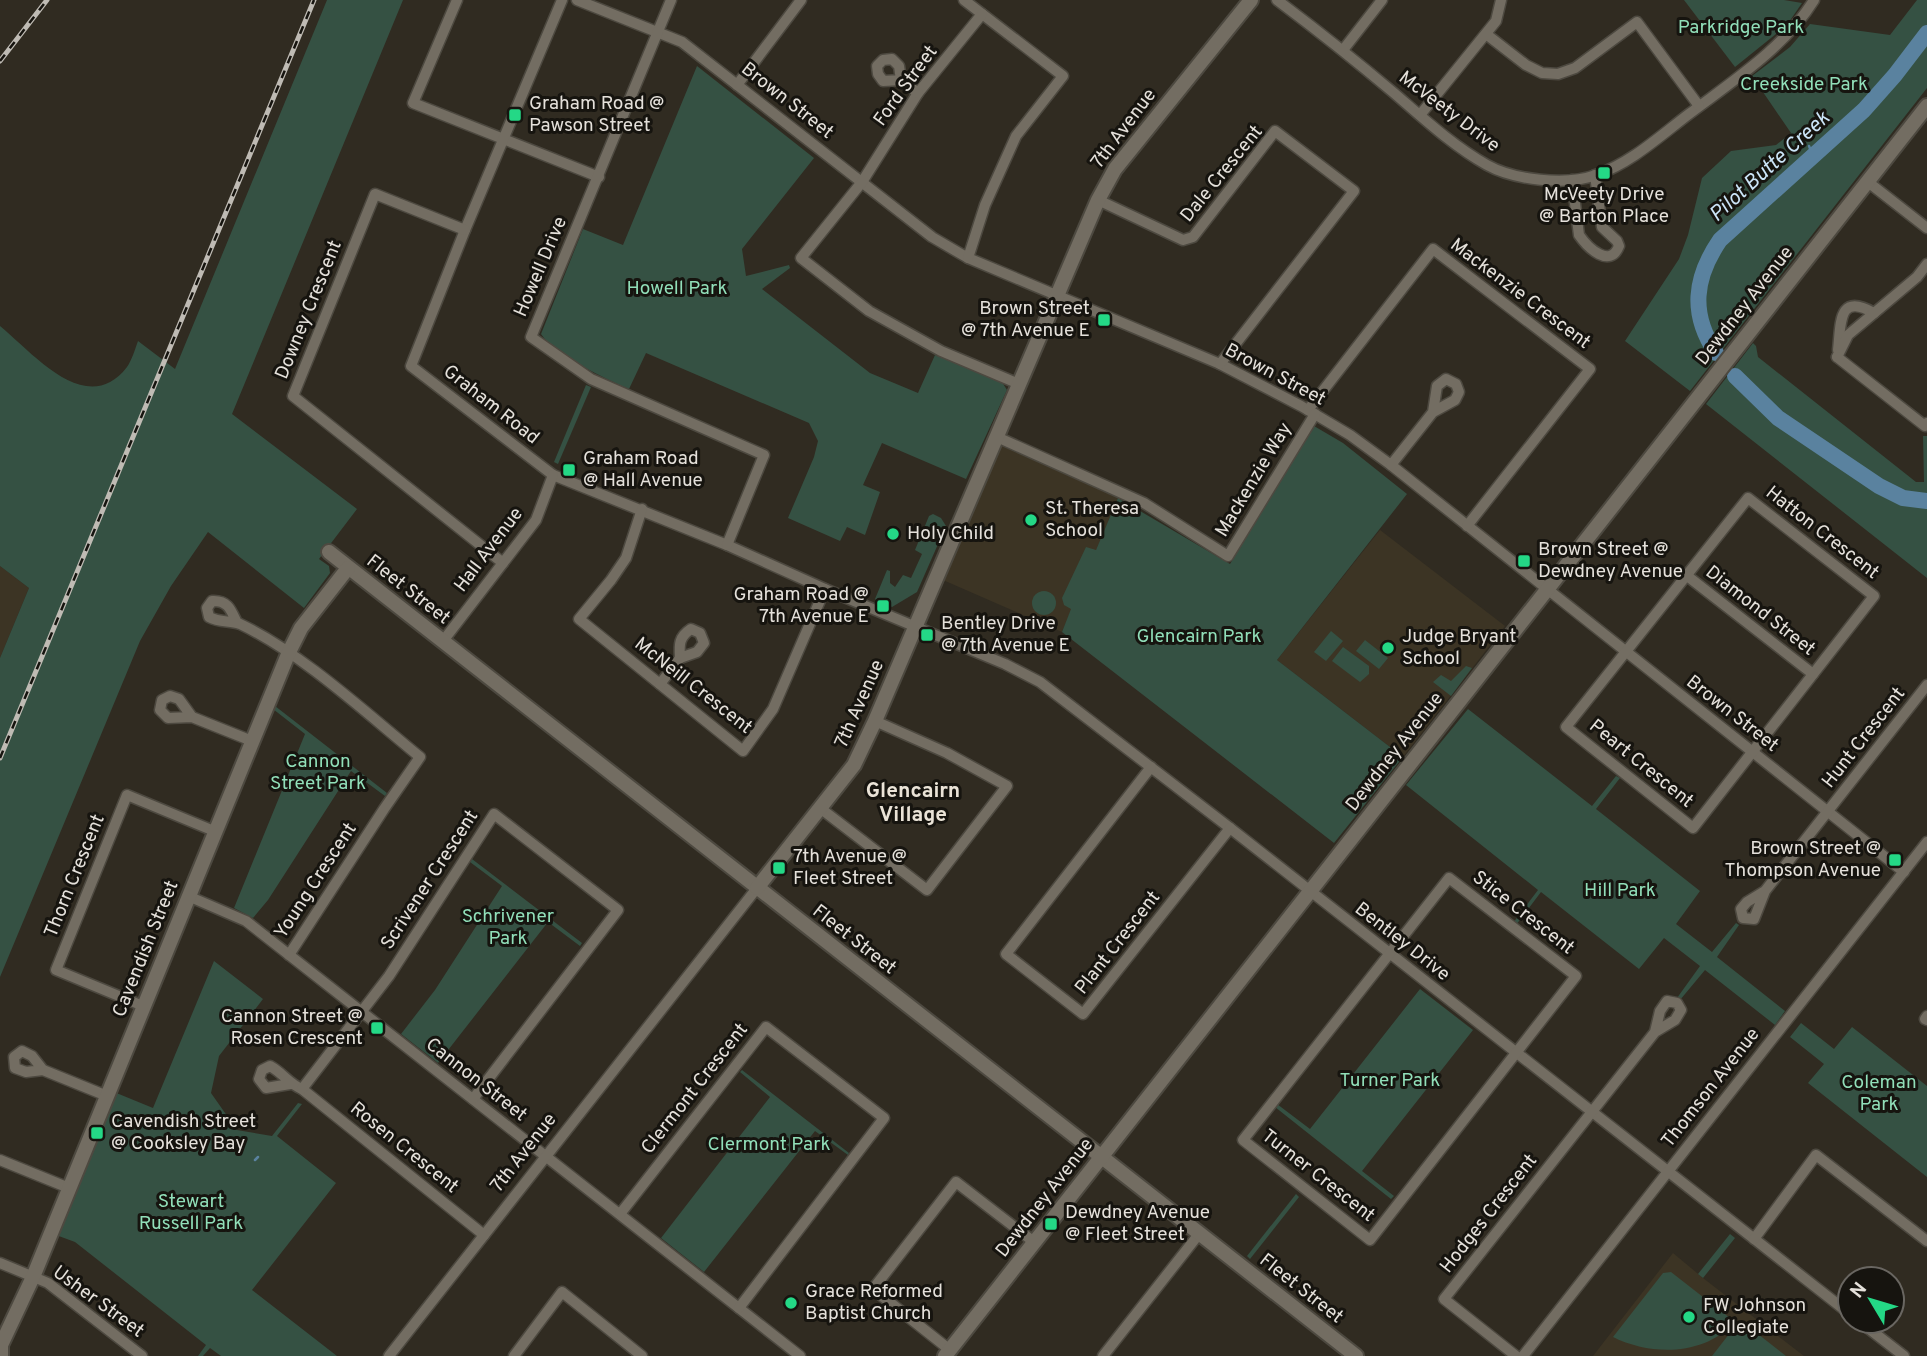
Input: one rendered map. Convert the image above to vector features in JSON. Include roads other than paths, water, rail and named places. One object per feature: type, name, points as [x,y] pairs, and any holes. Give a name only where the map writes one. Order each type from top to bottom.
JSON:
[{"type":"street","points":[[457,0],[412,103],[599,177]]},
{"type":"street","name":"Graham Road","points":[[562,0],[411,366],[553,475],[642,509],[915,626]]},
{"type":"street","name":"Brown Street","points":[[577,0],[682,42],[932,237],[968,258],[1220,364],[1350,435],[1904,872]]},
{"type":"street","name":"Howell Drive","points":[[671,0],[530,337],[591,379],[764,455],[727,545]]},
{"type":"street","points":[[737,85],[802,0]]},
{"type":"street","points":[[964,0],[1063,76],[1016,136],[985,205],[968,258]]},
{"type":"street","name":"7th Avenue","points":[[389,1356],[854,765],[1098,200],[1115,169],[1251,0]]},
{"type":"street","name":"McVeety Drive","points":[[1277,0],[1343,50],[1420,115],[1488,165],[1513,175],[1572,180],[1595,175],[1637,153],[1779,44],[1800,22],[1814,0]]},
{"type":"street","points":[[1343,50],[1382,0]]},
{"type":"street","points":[[1420,115],[1496,21],[1500,0]]},
{"type":"street","name":"Ford Street","points":[[982,14],[918,93],[862,182],[801,258],[869,312],[941,351],[1019,384]]},
{"type":"street","points":[[1486,34],[1526,65],[1542,73],[1558,74],[1575,68],[1637,22],[1699,106]]},
{"type":"street","points":[[901,80],[918,93]]},
{"type":"street","name":"Dewdney Avenue","points":[[948,1353],[1927,106]]},
{"type":"street","name":"Dale Crescent","points":[[1098,200],[1184,240],[1194,237],[1275,131],[1354,191],[1220,364]]},
{"type":"street","points":[[1572,180],[1579,235],[1584,243],[1608,258],[1614,255],[1619,246],[1602,227],[1595,175]]},
{"type":"street","points":[[1868,181],[1927,228]]},
{"type":"street","name":"Downey Crescent","points":[[465,230],[375,194],[293,396],[503,563]]},
{"type":"street","name":"Mackenzie Crescent","points":[[1312,412],[1433,249],[1590,369],[1467,526]]},
{"type":"street","points":[[1837,357],[1848,335],[1917,277],[1927,264]]},
{"type":"street","points":[[1837,357],[1841,319],[1846,308],[1857,304],[1874,313]]},
{"type":"street","points":[[1837,357],[1925,426],[1927,423]]},
{"type":"street","name":"Mackenzie Way","points":[[997,437],[1144,503],[1228,556],[1312,412]]},
{"type":"street","points":[[1391,465],[1433,412]]},
{"type":"street","name":"Hall Avenue","points":[[443,641],[536,520],[553,475]]},
{"type":"street","name":"Hatton Crescent","points":[[1626,652],[1748,498],[1874,596],[1753,752]]},
{"type":"street","name":"McNeill Crescent","points":[[642,509],[626,558],[579,619],[743,751],[773,709],[825,589]]},
{"type":"street","name":"Fleet Street","points":[[328,552],[1356,1356]]},
{"type":"street","name":"Cavendish Street","points":[[1,1356],[1,1345],[33,1277],[289,652],[301,628],[348,568]]},
{"type":"street","name":"Diamond Street","points":[[1686,575],[1813,674]]},
{"type":"street","points":[[237,622],[289,652]]},
{"type":"street","name":"Bentley Drive","points":[[915,626],[1005,664],[1040,682],[1836,1303]]},
{"type":"street","name":"Young Crescent","points":[[289,652],[420,757],[289,955]]},
{"type":"street","name":"Peart Crescent","points":[[1626,652],[1566,727],[1693,828],[1753,752]]},
{"type":"street","points":[[660,684],[680,658]]},
{"type":"street","name":"Hunt Crescent","points":[[1765,891],[1927,685]]},
{"type":"street","points":[[192,717],[252,741]]},
{"type":"street","points":[[820,808],[927,890],[1007,786],[947,753],[875,721]]},
{"type":"street","name":"Plant Crescent","points":[[1152,767],[1006,954],[1083,1014],[1230,828]]},
{"type":"street","name":"Thorn Crescent","points":[[143,1006],[56,970],[127,795],[214,831]]},
{"type":"street","name":"Scrivener Crescent","points":[[361,1012],[389,976],[494,814],[618,910],[473,1099]]},
{"type":"street","name":"Thomson Avenue","points":[[1522,1356],[1927,842]]},
{"type":"street","name":"Stice Crescent","points":[[1389,954],[1449,878],[1576,976],[1517,1053]]},
{"type":"street","name":"Cannon Street","points":[[188,896],[240,918],[800,1356]]},
{"type":"street","name":"Turner Crescent","points":[[1389,954],[1243,1139],[1370,1240],[1517,1053]]},
{"type":"street","points":[[302,1089],[361,1012]]},
{"type":"street","name":"Clermont Crescent","points":[[620,1214],[766,1027],[884,1118],[739,1308]]},
{"type":"street","points":[[1591,1113],[1655,1032]]},
{"type":"street","points":[[43,1070],[107,1096]]},
{"type":"street","name":"Rosen Crescent","points":[[290,1084],[302,1089],[484,1235]]},
{"type":"street","name":"Hodges Crescent","points":[[1516,1356],[1444,1299],[1591,1113]]},
{"type":"street","points":[[1754,1239],[1816,1156],[1927,1241]]},
{"type":"street","points":[[1,1158],[69,1188]]},
{"type":"street","points":[[948,1353],[873,1289],[956,1182],[1034,1242]]},
{"type":"street","points":[[1103,1356],[1199,1234]]},
{"type":"street","name":"Usher Street","points":[[0,1263],[48,1283],[142,1356]]},
{"type":"street","points":[[513,1356],[562,1292],[642,1356]]},
{"type":"street","points":[[1877,1335],[1903,1356]]},
{"type":"waterway","name":"Pilot Butte Creek","points":[[1716,353],[1702,324],[1698,296],[1705,268],[1720,240],[1864,110],[1927,33]]},
{"type":"waterway","points":[[1808,160],[1811,151],[1809,146]]},
{"type":"waterway","name":"Pilot Butte Creek","points":[[1735,376],[1778,418],[1879,486],[1903,498],[1927,501]]},
{"type":"waterway","points":[[255,1160],[258,1157]]},
{"type":"railway","points":[[0,61],[47,0]]},
{"type":"railway","points":[[0,758],[314,0]]},
{"type":"place","name":"Graham Road @ Pawson Street","points":[[515,115]]},
{"type":"place","name":"McVeety Drive @ Barton Place","points":[[1604,173]]},
{"type":"place","name":"Brown Street @ 7th Avenue E","points":[[1104,320]]},
{"type":"place","name":"Graham Road @ Hall Avenue","points":[[569,470]]},
{"type":"place","name":"St. Theresa School","points":[[1031,520]]},
{"type":"place","name":"Holy Child","points":[[893,534]]},
{"type":"place","name":"Brown Street @ Dewdney Avenue","points":[[1524,561]]},
{"type":"place","name":"Graham Road @ 7th Avenue E","points":[[883,606]]},
{"type":"place","name":"Bentley Drive @ 7th Avenue E","points":[[927,635]]},
{"type":"place","name":"Judge Bryant School","points":[[1388,648]]},
{"type":"place","name":"Brown Street @ Thompson Avenue","points":[[1895,860]]},
{"type":"place","name":"7th Avenue @ Fleet Street","points":[[779,868]]},
{"type":"place","name":"Cannon Street @ Rosen Crescent","points":[[377,1028]]},
{"type":"place","name":"Cavendish Street @ Cooksley Bay","points":[[97,1133]]},
{"type":"place","name":"Dewdney Avenue @ Fleet Street","points":[[1051,1224]]},
{"type":"place","name":"Grace Reformed Baptist Church","points":[[791,1303]]},
{"type":"place","name":"FW Johnson Collegiate","points":[[1689,1317]]},
{"type":"district","name":"Glencairn Village","points":[[913,803]]},
{"type":"park label","name":"Parkridge Park","points":[[1741,28]]},
{"type":"park label","name":"Creekside Park","points":[[1804,85]]},
{"type":"park label","name":"Howell Park","points":[[677,289]]},
{"type":"park label","name":"Glencairn Park","points":[[1199,637]]},
{"type":"park label","name":"Cannon Street Park","points":[[318,773]]},
{"type":"park label","name":"Hill Park","points":[[1620,891]]},
{"type":"park label","name":"Schrivener Park","points":[[508,928]]},
{"type":"park label","name":"Turner Park","points":[[1390,1081]]},
{"type":"park label","name":"Coleman Park","points":[[1879,1094]]},
{"type":"park label","name":"Clermont Park","points":[[769,1145]]},
{"type":"park label","name":"Stewart Russell Park","points":[[191,1213]]}]
